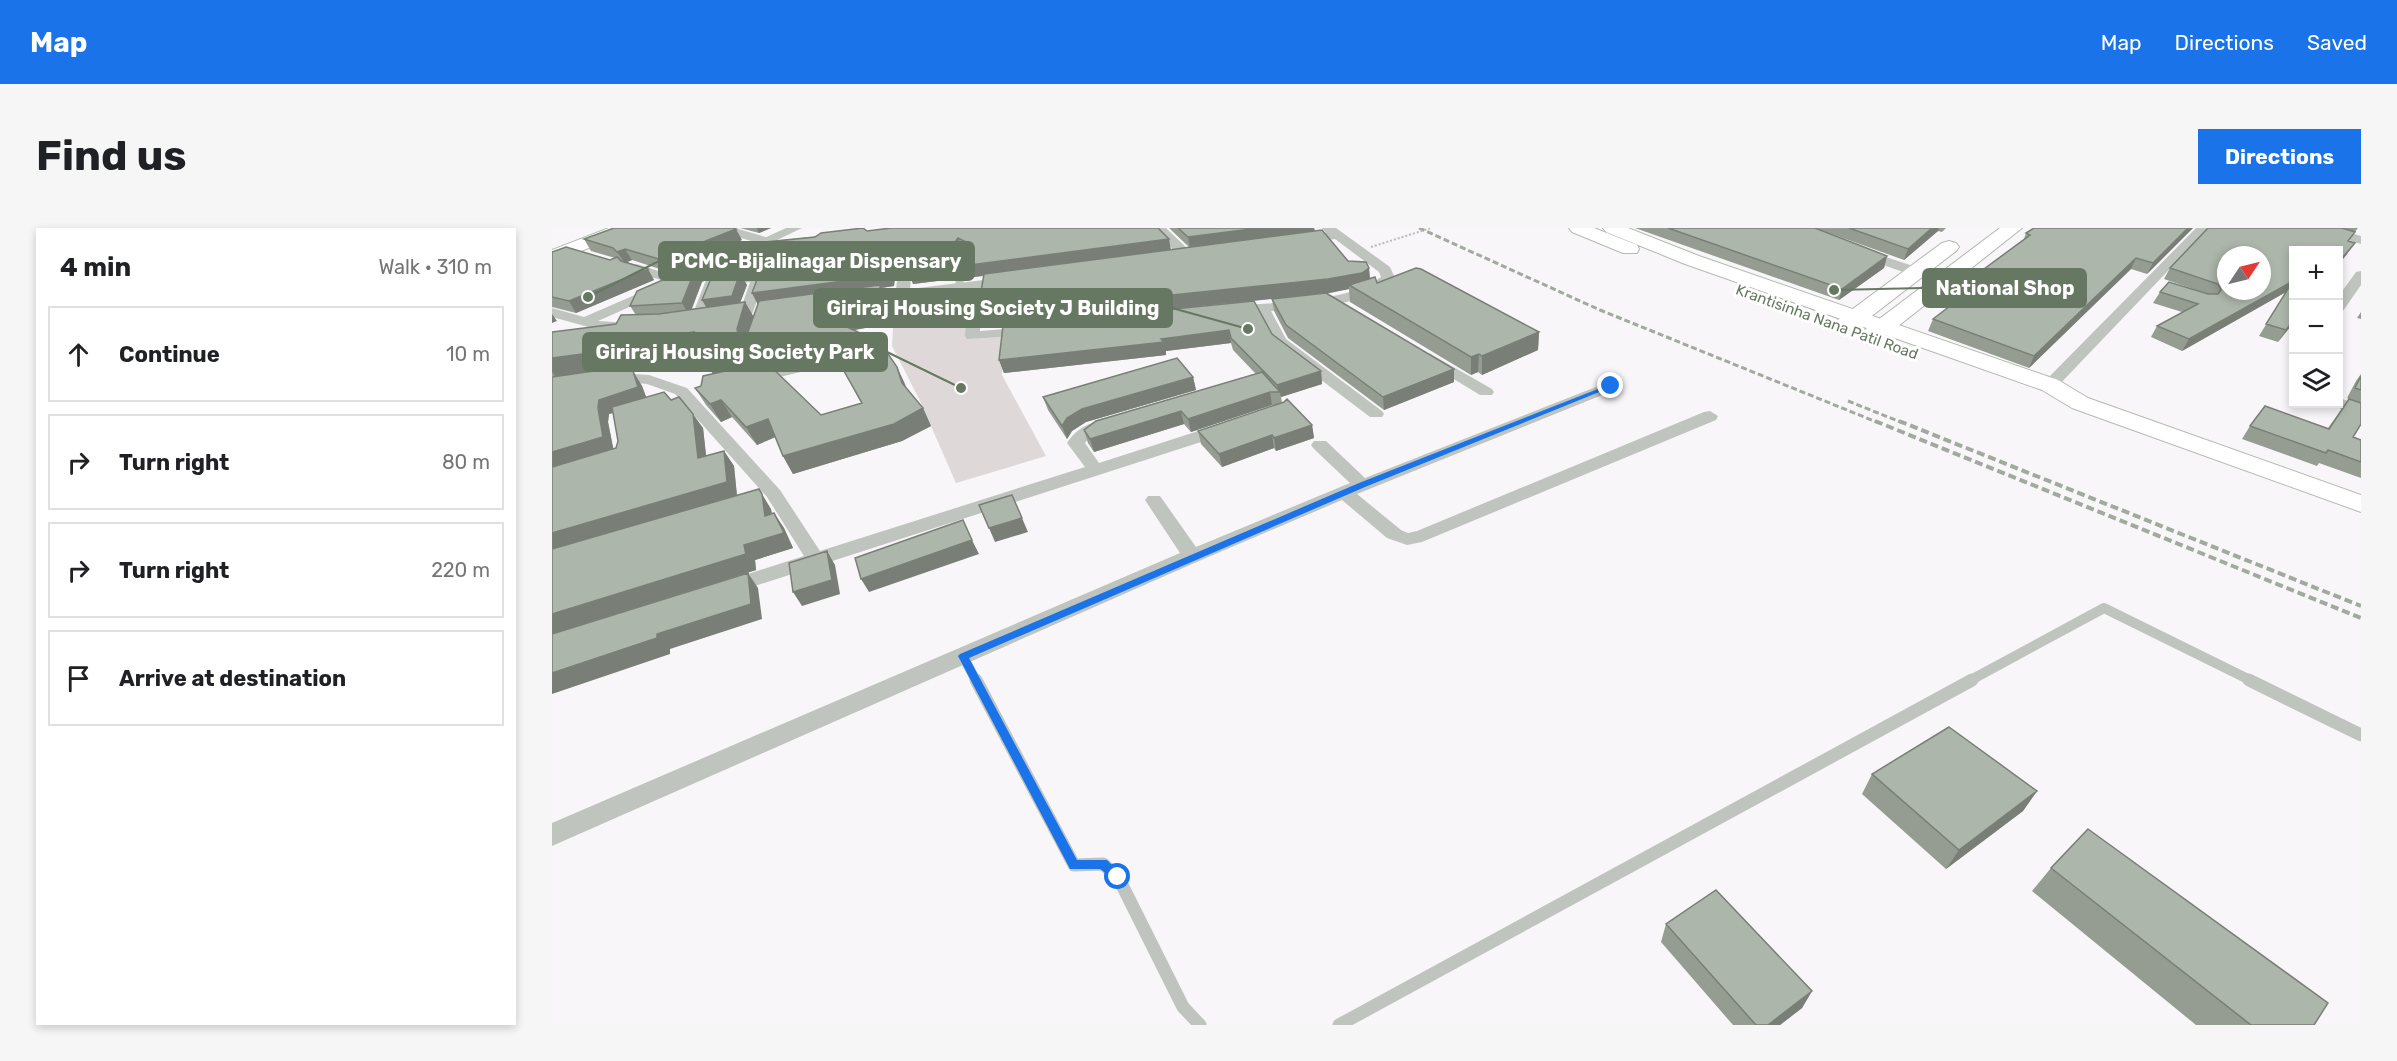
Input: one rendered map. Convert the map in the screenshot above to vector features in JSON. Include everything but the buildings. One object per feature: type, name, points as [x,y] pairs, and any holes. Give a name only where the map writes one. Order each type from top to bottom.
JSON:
[{"type":"main road","points":[[565,253],[608,228]]},
{"type":"main road","points":[[565,253],[625,228]]},
{"type":"main road","name":"Krantisinha Nana Patil Road","points":[[1578,228],[1677,268],[1850,322]]},
{"type":"main road","name":"Krantisinha Nana Patil Road","points":[[1612,228],[2039,397],[2080,403]]},
{"type":"main road","points":[[1877,332],[2008,229]]},
{"type":"main road","points":[[1850,322],[1965,235]]},
{"type":"main road","name":"Krantisinha Nana Patil Road","points":[[1877,332],[2050,385],[2080,403],[2361,504]]},
{"type":"street","points":[[786,246],[737,254],[796,228]]},
{"type":"street","points":[[1159,228],[1193,255],[1164,259]]},
{"type":"street","points":[[2050,385],[2156,284],[2203,228]]},
{"type":"street","points":[[2321,228],[2361,240]]},
{"type":"street","points":[[1215,312],[1330,299],[1374,290],[1384,284],[1388,278],[1385,270],[1377,262],[1333,231],[1291,241]]},
{"type":"street","points":[[1852,249],[1917,272]]},
{"type":"street","points":[[900,313],[906,259]]},
{"type":"street","points":[[2343,301],[2361,275]]},
{"type":"street","points":[[698,321],[711,283],[759,277],[741,315],[763,312]]},
{"type":"street","points":[[584,322],[682,278]]},
{"type":"street","points":[[840,302],[1022,278]]},
{"type":"street","points":[[975,284],[972,336],[1041,330]]},
{"type":"street","points":[[1330,299],[1350,311]]},
{"type":"street","points":[[552,312],[603,327],[636,327],[642,302]]},
{"type":"street","points":[[1262,307],[1280,342],[1376,414]]},
{"type":"street","points":[[678,323],[717,318]]},
{"type":"street","points":[[1418,351],[1486,392]]},
{"type":"street","points":[[552,385],[623,375],[663,382],[685,396],[774,494],[816,560]]},
{"type":"street","points":[[552,836],[1192,556],[1611,386]]},
{"type":"street","points":[[2343,404],[2361,413]]},
{"type":"street","points":[[1320,445],[1353,489],[1394,534],[1407,539],[1422,536],[1710,416]]},
{"type":"street","points":[[1096,471],[1076,443],[1079,437],[1093,428],[1122,419]]},
{"type":"street","points":[[706,595],[1247,421]]},
{"type":"street","points":[[752,501],[774,494]]},
{"type":"street","points":[[1154,500],[1192,556]]},
{"type":"lane","points":[[721,228],[765,241]]},
{"type":"lane","points":[[959,286],[964,255]]},
{"type":"lane","points":[[630,267],[682,278]]},
{"type":"lane","points":[[760,377],[842,358]]},
{"type":"lane","points":[[1339,1025],[2104,608],[2361,735]]},
{"type":"lane","points":[[963,656],[1074,865],[1103,864],[1118,877],[1183,1007],[1200,1025]]},
{"type":"path","points":[[1371,248],[1431,228]]},
{"type":"shaded area","points":[[975,284],[972,335],[1006,334],[1002,375],[1046,456],[956,483],[920,401],[892,346],[895,295]]},
{"type":"railway","points":[[1419,228],[1600,310],[1879,423]]},
{"type":"railway","points":[[1848,401],[1903,423]]},
{"type":"railway","points":[[1875,421],[2361,618]]},
{"type":"railway","points":[[1899,421],[2361,606]]},
{"type":"place","name":"National Shop","points":[[1834,290]]},
{"type":"place","name":"PCMC-Bijalinagar Dispensary","points":[[588,297]]},
{"type":"place","name":"Giriraj Housing Society J Building","points":[[1248,329]]},
{"type":"place","name":"Giriraj Housing Society Park","points":[[961,388]]},
{"type":"route","points":[[1118,877],[1103,864],[1074,865],[963,656],[1362,485],[1611,386]]}]
